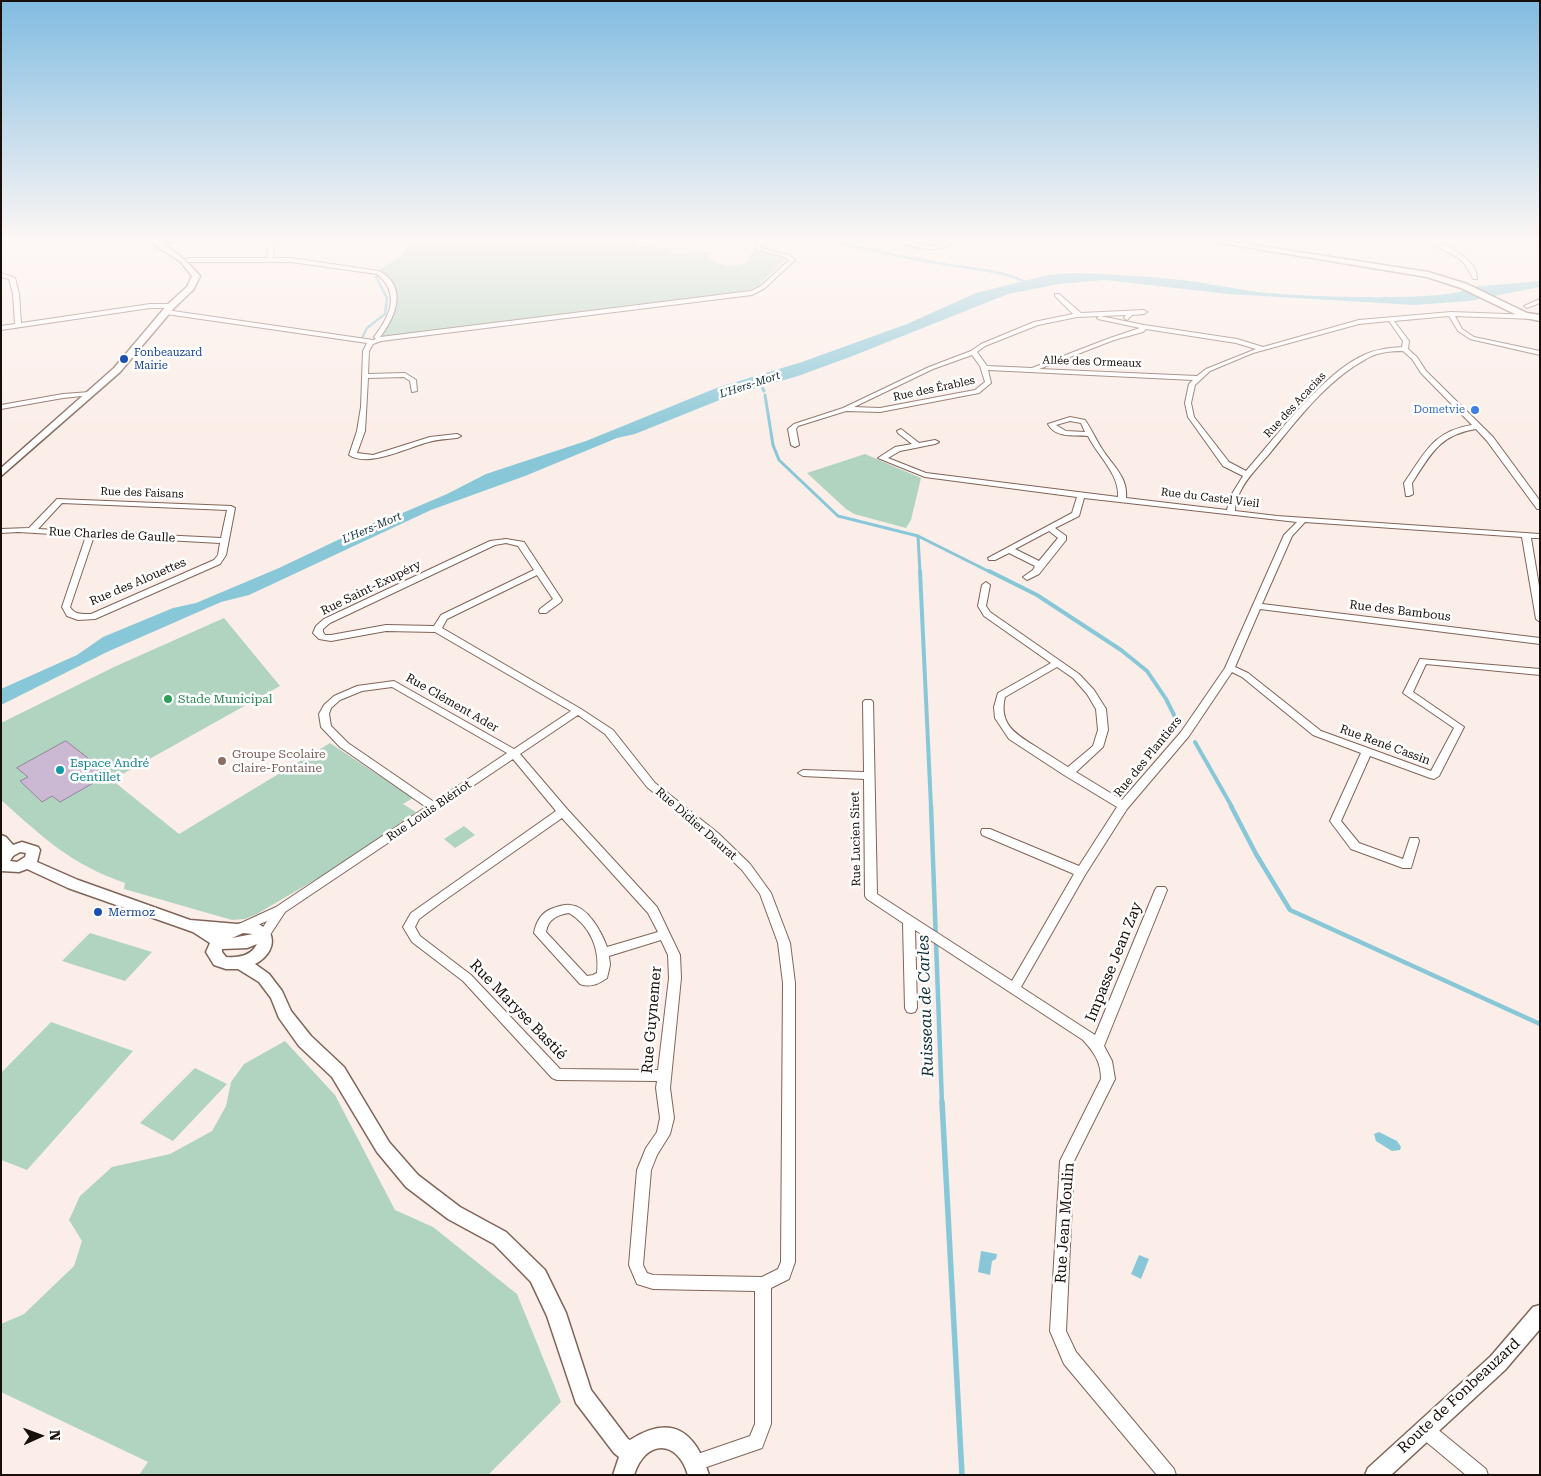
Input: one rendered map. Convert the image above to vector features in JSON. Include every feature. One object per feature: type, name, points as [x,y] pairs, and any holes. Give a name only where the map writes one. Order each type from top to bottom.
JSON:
[{"type":"main road","points":[[1515,307],[1537,318]]},
{"type":"main road","points":[[1522,309],[1540,308]]},
{"type":"street","points":[[17,307],[18,326]]},
{"type":"street","points":[[1,328],[144,307]]},
{"type":"street","points":[[156,307],[226,320],[374,340],[640,307]]},
{"type":"street","points":[[393,307],[386,326],[366,351],[366,376],[361,431],[353,455],[373,457],[430,439],[457,436]]},
{"type":"street","points":[[1069,307],[1077,315],[1237,341],[1253,344],[1263,349]]},
{"type":"street","points":[[1509,317],[1516,315],[1526,307]]},
{"type":"street","points":[[1,473],[117,370],[169,309]]},
{"type":"street","points":[[795,445],[792,429],[796,425],[845,409],[931,368],[973,352],[983,345],[1036,323],[1077,315],[1144,312]]},
{"type":"street","points":[[1124,323],[1130,313]]},
{"type":"street","points":[[1450,314],[1460,330],[1472,338],[1540,354]]},
{"type":"street","points":[[1247,475],[1226,464],[1191,417],[1188,403],[1189,393],[1197,378],[1215,366],[1263,349],[1359,322],[1450,314],[1537,318]]},
{"type":"street","points":[[1390,319],[1406,341],[1405,349],[1415,358],[1432,382],[1470,416],[1476,427],[1490,439],[1540,507]]},
{"type":"street","points":[[1032,370],[1144,327]]},
{"type":"street","name":"Rue des Acacias","points":[[1231,512],[1231,503],[1237,488],[1247,475],[1340,374],[1365,356],[1387,350],[1405,349]]},
{"type":"street","name":"Rue des Érables","points":[[845,409],[880,410],[976,392],[988,383],[986,368],[973,352]]},
{"type":"street","points":[[1054,360],[1055,365],[1065,371]]},
{"type":"street","name":"Allée des Ormeaux","points":[[986,368],[1197,378]]},
{"type":"street","points":[[366,376],[405,376],[413,380],[414,392]]},
{"type":"street","points":[[1,408],[63,396],[90,394]]},
{"type":"street","points":[[859,401],[866,410]]},
{"type":"street","points":[[1092,434],[1065,433],[1054,428],[1052,424],[1076,419],[1084,421],[1092,434],[1101,453],[1115,470],[1124,487],[1122,499]]},
{"type":"street","points":[[1410,494],[1408,483],[1439,438],[1460,429],[1476,427]]},
{"type":"street","points":[[901,431],[917,445],[935,442]]},
{"type":"street","name":"Rue du Castel Vieil","points":[[917,445],[898,449],[882,458],[925,476],[1081,495],[1277,518],[1540,536]]},
{"type":"street","points":[[992,558],[1076,514],[1081,495]]},
{"type":"street","name":"Rue des Faisans","points":[[31,531],[60,501],[231,508],[223,541]]},
{"type":"street","points":[[1277,518],[1288,535]]},
{"type":"street","name":"Rue des Plantiers","points":[[1014,988],[1081,872],[1123,806],[1185,734],[1230,668],[1288,535],[1301,522],[1300,519]]},
{"type":"street","points":[[1027,577],[1036,572],[1063,538],[1050,528]]},
{"type":"street","name":"Rue Charles de Gaulle","points":[[1,531],[223,541]]},
{"type":"street","name":"Rue des Alouettes","points":[[90,534],[66,607],[70,614],[78,617],[92,617],[217,562],[222,554],[223,541]]},
{"type":"street","points":[[1526,535],[1540,619]]},
{"type":"street","name":"Rue Saint-Exupéry","points":[[438,628],[386,628],[331,638],[322,637],[318,633],[319,628],[327,621],[493,543],[506,541],[521,544],[558,600],[543,611]]},
{"type":"street","points":[[1010,550],[1040,565]]},
{"type":"street","points":[[438,628],[444,616],[539,571]]},
{"type":"street","points":[[986,585],[982,606],[987,614],[1076,676],[1091,692],[1101,710],[1103,730],[1098,747],[1068,772]]},
{"type":"street","name":"Rue des Bambous","points":[[1257,606],[1540,641]]},
{"type":"street","name":"Rue Didier Daurat","points":[[438,628],[578,711],[609,732],[651,785],[714,836],[746,867],[765,893],[784,943],[789,983],[788,1262],[784,1274],[763,1284]]},
{"type":"street","name":"Rue René Cassin","points":[[1230,668],[1245,675],[1318,733],[1434,776],[1459,727],[1408,693],[1423,661],[1540,672]]},
{"type":"street","points":[[1057,663],[1001,695],[997,709],[1001,723],[1013,737],[1123,806]]},
{"type":"street","name":"Rue Clément Ader","points":[[435,808],[344,745],[326,727],[324,714],[327,707],[337,698],[360,688],[394,684],[514,753]]},
{"type":"street","name":"Rue Lucien Siret","points":[[868,702],[871,896],[1014,988]]},
{"type":"street","name":"Rue Louis Blériot","points":[[239,928],[280,910],[578,711]]},
{"type":"street","points":[[1367,752],[1335,821],[1356,846],[1407,865],[1414,841]]},
{"type":"street","name":"Rue Guynemer","points":[[514,753],[563,812],[653,910],[674,955],[675,978],[663,1088],[667,1118],[664,1134],[651,1152],[644,1170],[636,1265],[642,1279],[653,1282],[763,1284]]},
{"type":"street","points":[[803,773],[869,776]]},
{"type":"street","name":"Rue Maryse Bastié","points":[[563,812],[415,916],[409,927],[416,939],[467,978],[557,1074],[664,1076]]},
{"type":"street","points":[[986,832],[1081,872]]},
{"type":"street","points":[[1,840],[11,851]]},
{"type":"street","points":[[22,847],[31,848],[33,856],[27,863],[10,868],[2,866],[2,859],[11,851],[22,847]]},
{"type":"street","points":[[27,863],[73,884],[184,922],[218,941],[232,945],[247,942],[264,935]]},
{"type":"street","name":"Impasse Jean Zay","points":[[1097,1046],[1160,890]]},
{"type":"street","points":[[571,909],[582,914],[592,926],[604,953],[603,975],[595,980],[584,981],[540,933],[541,924],[548,916],[560,910],[571,909]]},
{"type":"street","name":"Rue Louis Blériot","points":[[264,935],[280,910]]},
{"type":"street","points":[[909,920],[911,1008]]},
{"type":"street","points":[[184,922],[256,928],[264,935],[264,945],[261,950],[250,960],[233,964],[219,961],[214,952],[218,941],[239,928]]},
{"type":"street","points":[[604,953],[665,934]]},
{"type":"street","points":[[261,950],[260,960],[264,978]]},
{"type":"street","points":[[241,963],[264,978],[277,995],[286,1014],[305,1041],[338,1072],[383,1146],[412,1181],[454,1213],[500,1238],[538,1276],[556,1313],[583,1396],[621,1446],[632,1453]]},
{"type":"street","name":"Rue Jean Moulin","points":[[1014,988],[1088,1036],[1104,1054],[1108,1068],[1108,1079],[1067,1162],[1058,1331],[1070,1358],[1168,1475]]},
{"type":"street","points":[[623,1475],[632,1453],[645,1442],[660,1436],[676,1439],[689,1448],[698,1468],[715,1453],[739,1450],[756,1442],[763,1424],[763,1284]]},
{"type":"street","name":"Route de Fonbeauzard","points":[[1374,1475],[1498,1363],[1540,1314]]},
{"type":"street","points":[[1424,1429],[1480,1475]]},
{"type":"green space","points":[[391,307],[627,307],[379,338],[386,326]]},
{"type":"green space","points":[[865,454],[921,478],[911,520],[906,528],[854,514],[807,473]]},
{"type":"green space","points":[[224,618],[280,686],[112,780],[179,834],[330,743],[413,798],[403,804],[416,812],[335,868],[257,914],[245,919],[232,920],[124,889],[125,883],[88,867],[59,849],[1,800],[1,723],[114,667]]},
{"type":"green space","points":[[464,826],[475,835],[455,848],[444,839]]},
{"type":"green space","points":[[90,933],[152,952],[125,981],[62,961]]},
{"type":"green space","points":[[51,1022],[133,1051],[27,1170],[1,1160],[1,1073]]},
{"type":"green space","points":[[285,1041],[335,1095],[395,1210],[433,1227],[517,1294],[561,1402],[488,1475],[139,1475],[148,1462],[1,1392],[1,1324],[24,1314],[74,1266],[82,1241],[69,1220],[80,1196],[112,1167],[170,1154],[212,1131],[226,1106],[231,1082],[244,1064]]},
{"type":"green space","points":[[195,1068],[227,1084],[173,1141],[140,1123]]},
{"type":"water","points":[[945,307],[976,307],[850,357],[798,376],[732,395],[635,434],[617,438],[525,476],[431,510],[249,595],[221,602],[107,652],[1,705],[1,689],[77,655],[103,637],[173,608],[196,603],[279,568],[384,518],[393,517],[447,494],[486,474],[586,441],[719,387],[802,362],[907,324]]},
{"type":"water","points":[[1379,1132],[1397,1141],[1401,1147],[1400,1150],[1392,1151],[1376,1141],[1374,1134]]},
{"type":"water","points":[[981,1251],[997,1254],[996,1259],[992,1261],[990,1275],[978,1272]]},
{"type":"water","points":[[1139,1255],[1149,1259],[1141,1279],[1131,1274]]},
{"type":"building","name":"Espace André Gentillet","points":[[66,741],[102,769],[88,777],[95,782],[60,802],[52,796],[42,802],[20,781],[28,777],[17,768]]},
{"type":"waterway","points":[[361,340],[367,328],[385,314],[386,307]]},
{"type":"waterway","name":"L'Hers-Mort","points":[[760,382],[762,386]]},
{"type":"waterway","points":[[761,385],[764,391]]},
{"type":"waterway","points":[[765,395],[773,445],[779,460],[838,516],[918,536]]},
{"type":"waterway","points":[[918,536],[992,573]]},
{"type":"waterway","name":"Ruisseau de Carles","points":[[918,536],[920,573]]},
{"type":"waterway","name":"Ruisseau de Carles","points":[[920,571],[931,807]]},
{"type":"waterway","points":[[989,571],[1037,595],[1121,650],[1147,671],[1166,699],[1179,725]]},
{"type":"waterway","points":[[1195,742],[1232,807]]},
{"type":"waterway","name":"Ruisseau de Carles","points":[[931,806],[942,1104]]},
{"type":"waterway","points":[[1231,806],[1256,854],[1290,910],[1540,1024]]},
{"type":"waterway","name":"Ruisseau de Carles","points":[[942,1102],[962,1475]]},
{"type":"place","name":"Fonbeauzard Mairie","points":[[124,359]]},
{"type":"place","name":"Dometvie","points":[[1475,410]]},
{"type":"place","name":"Stade Municipal","points":[[168,699]]},
{"type":"place","name":"Groupe Scolaire Claire-Fontaine","points":[[222,761]]},
{"type":"place","name":"Espace André Gentillet","points":[[60,770]]},
{"type":"place","name":"Mermoz","points":[[98,912]]}]
